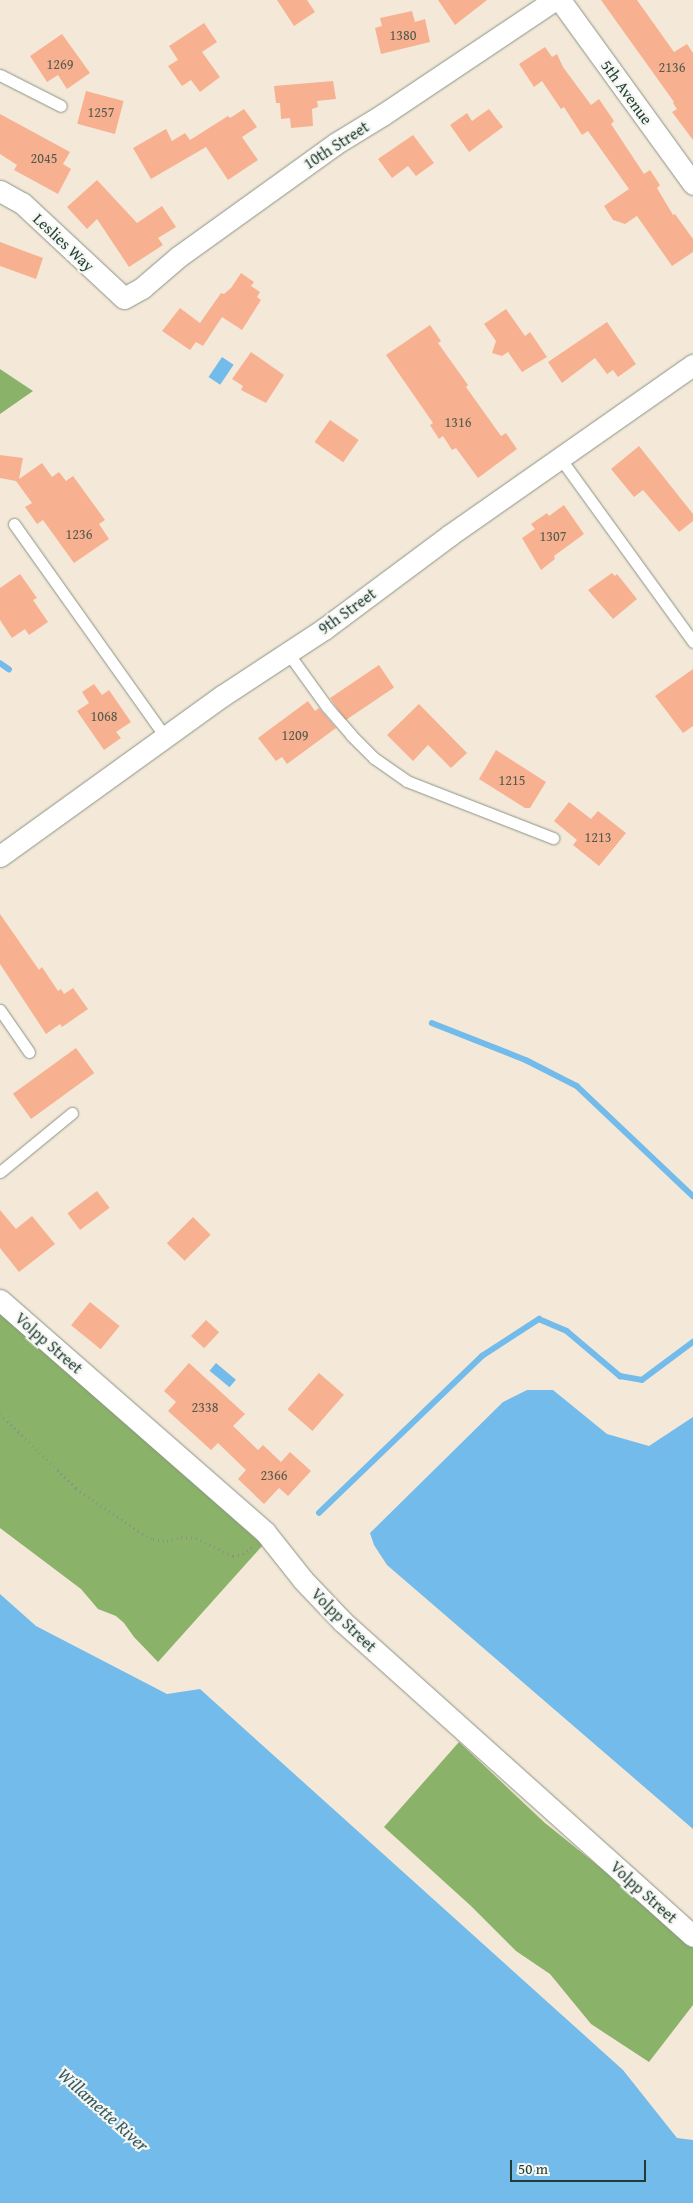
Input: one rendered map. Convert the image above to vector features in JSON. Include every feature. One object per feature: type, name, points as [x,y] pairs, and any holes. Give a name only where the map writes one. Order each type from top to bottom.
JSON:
[{"type":"street","name":"10th Street","points":[[124,298],[142,288],[178,257],[335,144],[406,100],[554,0]]},
{"type":"street","name":"5th Avenue","points":[[560,0],[693,184]]},
{"type":"street","name":"Leslies Way","points":[[0,191],[22,203],[124,298]]},
{"type":"street","name":"9th Street","points":[[0,856],[222,696],[288,653],[693,365]]},
{"type":"street","name":"Volpp Street","points":[[0,1300],[266,1532],[303,1580],[343,1622],[693,1936]]},
{"type":"lane","points":[[0,75],[61,106]]},
{"type":"lane","points":[[560,458],[693,642]]},
{"type":"lane","points":[[14,524],[166,738]]},
{"type":"lane","points":[[288,653],[327,707],[374,758],[407,781],[553,838]]},
{"type":"lane","points":[[0,1010],[29,1052]]},
{"type":"lane","points":[[0,1172],[72,1114]]},
{"type":"path","points":[[0,1414],[76,1488],[153,1539],[167,1541],[182,1537],[196,1538],[233,1556],[243,1554],[266,1532]]},
{"type":"green space","points":[[0,369],[33,391],[0,414]]},
{"type":"green space","points":[[0,1311],[263,1545],[158,1662],[116,1616],[98,1609],[81,1589],[0,1528]]},
{"type":"green space","points":[[459,1742],[545,1823],[627,1889],[693,1947],[693,2005],[649,2062],[591,2024],[550,1974],[516,1951],[471,1906],[384,1827]]},
{"type":"water","points":[[222,357],[234,365],[220,385],[209,377]]},
{"type":"water","points":[[216,1363],[236,1380],[229,1387],[210,1371]]},
{"type":"water","points":[[527,1390],[553,1390],[607,1434],[649,1446],[693,1417],[693,1829],[387,1565],[374,1545],[370,1533],[503,1402]]},
{"type":"water","name":"Willamette River","points":[[0,1594],[36,1626],[167,1694],[200,1689],[623,2070],[677,2138],[693,2140],[693,2203],[0,2203]]},
{"type":"building","points":[[277,0],[307,0],[315,12],[294,26]]},
{"type":"building","points":[[438,0],[487,0],[455,25]]},
{"type":"building","points":[[601,0],[637,0],[674,52],[687,44],[693,53],[693,140],[672,112],[677,109],[674,102]]},
{"type":"building","points":[[412,11],[415,22],[425,19],[430,42],[381,54],[375,28],[382,26],[380,18]]},
{"type":"building","points":[[204,23],[217,42],[202,52],[220,77],[200,92],[191,80],[182,86],[168,66],[178,60],[169,46]]},
{"type":"building","points":[[62,34],[90,73],[67,89],[58,75],[47,82],[30,56]]},
{"type":"building","points":[[545,47],[552,57],[557,54],[563,67],[591,105],[599,99],[614,121],[611,124],[644,174],[650,170],[660,185],[657,188],[673,215],[675,214],[693,239],[693,252],[672,266],[637,216],[625,224],[613,220],[604,206],[629,189],[588,131],[582,135],[564,107],[561,109],[542,81],[534,87],[519,64]]},
{"type":"building","points":[[333,81],[336,99],[317,101],[318,107],[312,109],[313,126],[291,128],[290,118],[281,119],[280,103],[276,103],[274,86]]},
{"type":"building","points":[[86,91],[124,101],[115,134],[77,124]]},
{"type":"building","points":[[244,109],[257,127],[242,137],[258,160],[228,180],[206,147],[151,179],[133,148],[166,129],[172,141],[185,133],[190,140],[228,116],[230,118]]},
{"type":"building","points":[[489,109],[503,127],[469,152],[450,125],[467,113],[472,121]]},
{"type":"building","points":[[0,114],[70,152],[63,164],[71,169],[58,194],[14,170],[17,165],[0,154]]},
{"type":"building","points":[[413,135],[434,163],[416,176],[408,166],[392,178],[378,159]]},
{"type":"building","points":[[97,180],[137,223],[162,206],[176,227],[158,238],[163,245],[129,267],[97,219],[87,229],[67,207]]},
{"type":"building","points":[[0,242],[43,258],[36,279],[0,266]]},
{"type":"building","points":[[241,273],[254,282],[251,286],[260,292],[257,297],[261,300],[242,330],[222,317],[203,346],[196,342],[190,350],[162,331],[180,308],[200,323],[221,293],[224,294],[231,288]]},
{"type":"building","points":[[506,309],[525,336],[530,332],[547,357],[522,372],[508,352],[502,356],[492,353],[496,341],[484,324]]},
{"type":"building","points":[[607,322],[636,364],[618,377],[613,370],[607,374],[595,358],[562,383],[548,362]]},
{"type":"building","points":[[430,325],[441,341],[438,343],[468,385],[466,387],[501,436],[506,433],[517,449],[478,478],[456,448],[452,450],[443,436],[439,439],[430,425],[433,423],[386,355]]},
{"type":"building","points":[[251,352],[284,375],[266,403],[241,390],[243,386],[232,379]]},
{"type":"building","points":[[330,420],[359,440],[343,462],[315,442]]},
{"type":"building","points":[[639,446],[693,514],[693,521],[679,532],[643,490],[634,497],[611,469]]},
{"type":"building","points":[[0,455],[23,458],[19,479],[42,463],[52,477],[59,472],[66,481],[73,476],[105,520],[99,524],[109,539],[74,563],[43,520],[37,524],[25,507],[32,503],[16,481],[0,478]]},
{"type":"building","points":[[564,505],[584,534],[554,556],[555,559],[541,570],[522,538],[535,529],[531,524],[547,513],[549,516]]},
{"type":"building","points":[[612,573],[615,576],[617,574],[637,599],[613,619],[588,590]]},
{"type":"building","points":[[20,574],[37,598],[33,600],[48,622],[29,635],[25,629],[12,638],[0,620],[0,588]]},
{"type":"building","points":[[379,665],[394,687],[345,720],[330,698]]},
{"type":"building","points":[[693,669],[693,726],[683,733],[655,696]]},
{"type":"building","points":[[94,684],[102,695],[109,690],[131,722],[116,732],[121,738],[104,750],[77,711],[89,703],[82,692]]},
{"type":"building","points":[[308,701],[315,711],[319,708],[336,728],[287,764],[282,757],[276,761],[258,738]]},
{"type":"building","points":[[419,704],[467,753],[451,768],[428,745],[413,761],[387,735]]},
{"type":"building","points":[[496,750],[546,782],[530,808],[525,808],[479,779]]},
{"type":"building","points":[[569,802],[591,819],[598,811],[626,833],[599,866],[573,845],[577,840],[554,821]]},
{"type":"building","points":[[0,914],[39,970],[42,967],[58,991],[61,989],[64,994],[73,988],[88,1009],[62,1027],[60,1024],[46,1034],[0,964]]},
{"type":"building","points":[[76,1048],[94,1073],[31,1119],[13,1094]]},
{"type":"building","points":[[97,1191],[110,1208],[80,1230],[67,1213]]},
{"type":"building","points":[[0,1210],[16,1229],[32,1216],[55,1244],[19,1272],[0,1248]]},
{"type":"building","points":[[193,1217],[211,1235],[185,1261],[167,1243]]},
{"type":"building","points":[[90,1302],[120,1326],[101,1349],[71,1325]]},
{"type":"building","points":[[206,1320],[219,1332],[204,1348],[191,1336]]},
{"type":"building","points":[[189,1363],[245,1414],[233,1426],[258,1450],[263,1445],[281,1462],[290,1452],[311,1471],[288,1496],[279,1488],[264,1504],[238,1479],[246,1470],[218,1443],[211,1450],[168,1411],[176,1402],[164,1391]]},
{"type":"building","points":[[319,1373],[344,1395],[312,1431],[288,1409]]},
{"type":"waterway","points":[[0,663],[9,669]]},
{"type":"waterway","points":[[432,1023],[526,1060],[577,1086],[693,1196]]},
{"type":"waterway","points":[[319,1513],[482,1356],[539,1319],[567,1331],[620,1376],[642,1380],[693,1342]]}]
